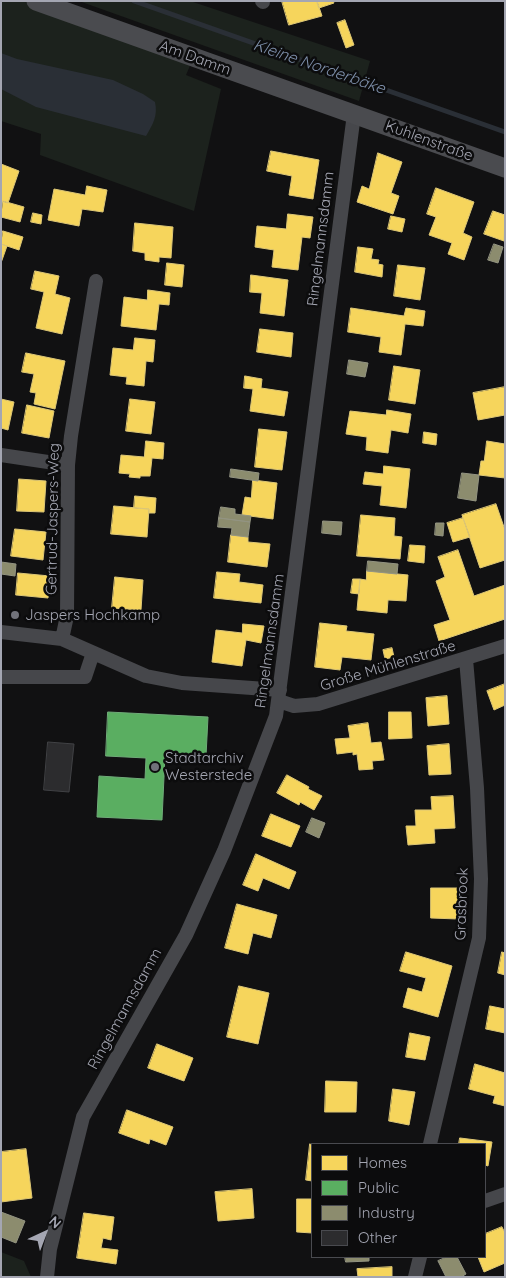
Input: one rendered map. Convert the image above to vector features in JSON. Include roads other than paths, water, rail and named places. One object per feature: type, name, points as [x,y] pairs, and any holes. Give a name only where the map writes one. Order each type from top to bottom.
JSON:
[{"type":"main road","name":"Am Damm","points":[[36,1],[354,114]]},
{"type":"main road","name":"Kuhlenstraße","points":[[354,114],[505,168]]},
{"type":"street","name":"Ringelmannsdamm","points":[[48,1277],[50,1249],[83,1117],[186,935],[224,851],[276,716],[354,114]]},
{"type":"street","name":"Gertrud-Jaspers-Weg","points":[[62,639],[67,616],[68,465],[96,282]]},
{"type":"street","points":[[1,455],[68,465]]},
{"type":"street","name":"Große Mühlenstraße","points":[[1,632],[62,639],[146,676],[182,683],[279,695],[294,706],[318,704],[505,646]]},
{"type":"street","points":[[1,677],[85,677],[93,653]]},
{"type":"street","name":"Grasbrook","points":[[430,1143],[479,938],[481,879],[466,659]]},
{"type":"street","points":[[486,1201],[505,1194]]},
{"type":"street","points":[[415,1277],[420,1258]]},
{"type":"waterway","name":"Kleine Norderbäke","points":[[134,1],[505,132]]},
{"type":"place","name":"Jaspers Hochkamp","points":[[15,615]]},
{"type":"place","name":"Stadtarchiv Westerstede","points":[[155,767]]}]
